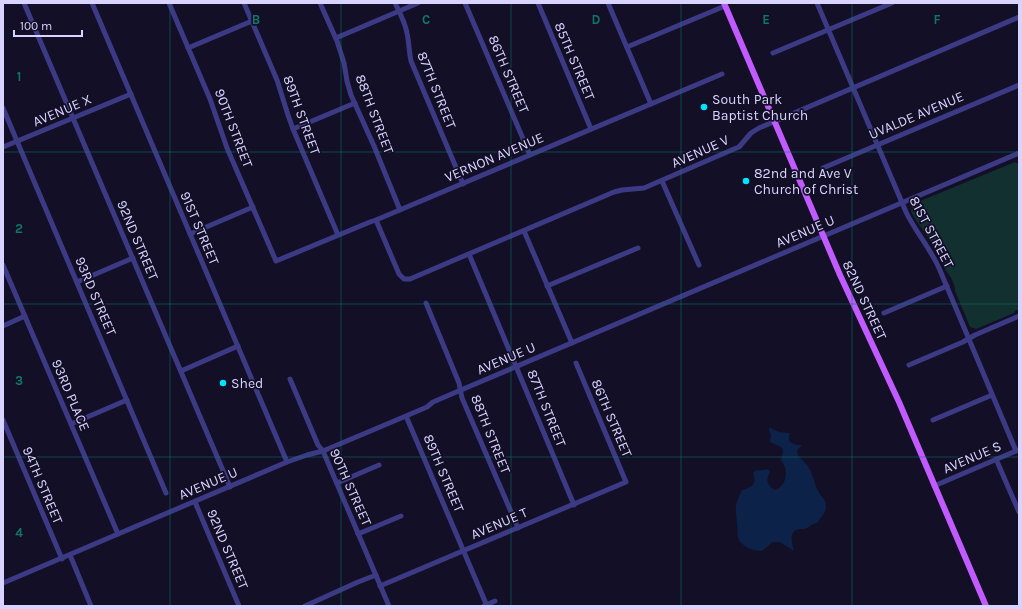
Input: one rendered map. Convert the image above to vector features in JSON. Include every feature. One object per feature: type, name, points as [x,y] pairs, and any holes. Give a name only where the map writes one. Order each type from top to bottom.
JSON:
[{"type":"main road","name":"82ND STREET","points":[[724,4],[849,296],[896,396],[986,606]]},
{"type":"street","name":"92ND STREET","points":[[24,3],[230,487]]},
{"type":"street","name":"91ST STREET","points":[[92,3],[287,462]]},
{"type":"street","name":"90TH STREET","points":[[169,3],[210,99],[227,148],[276,261]]},
{"type":"street","name":"89TH STREET","points":[[244,3],[277,80],[293,129],[338,235]]},
{"type":"street","name":"88TH STREET","points":[[320,3],[336,38],[344,63],[347,81],[355,103],[400,210]]},
{"type":"street","name":"87TH STREET","points":[[395,3],[404,23],[411,61],[463,184]]},
{"type":"street","points":[[336,38],[418,3]]},
{"type":"street","name":"86TH STREET","points":[[465,3],[530,155]]},
{"type":"street","name":"85TH STREET","points":[[538,3],[591,129]]},
{"type":"street","points":[[608,3],[651,104]]},
{"type":"street","name":"81ST STREET","points":[[817,3],[906,212],[914,228],[933,256],[992,395],[1018,450]]},
{"type":"street","points":[[773,53],[892,3]]},
{"type":"street","points":[[627,47],[724,4]]},
{"type":"street","name":"AVENUE V","points":[[376,220],[399,274],[404,279],[410,279],[614,192],[644,188],[662,181],[739,147],[753,131],[774,121],[1019,17]]},
{"type":"street","points":[[188,48],[252,21]]},
{"type":"street","name":"VERNON AVENUE","points":[[276,261],[463,184],[722,74]]},
{"type":"street","name":"UVALDE AVENUE","points":[[823,168],[1019,85]]},
{"type":"street","name":"AVENUE X","points":[[3,147],[130,94]]},
{"type":"street","points":[[293,129],[355,103]]},
{"type":"street","name":"93RD STREET","points":[[3,108],[166,493]]},
{"type":"street","name":"AVENUE U","points":[[3,584],[287,462],[323,451],[406,416],[427,407],[433,402],[1019,153]]},
{"type":"street","points":[[662,181],[699,265]]},
{"type":"street","points":[[190,234],[253,207]]},
{"type":"street","points":[[524,230],[572,343]]},
{"type":"street","points":[[547,286],[638,248]]},
{"type":"street","name":"87TH STREET","points":[[469,254],[574,504]]},
{"type":"street","points":[[77,282],[133,258]]},
{"type":"street","name":"93RD PLACE","points":[[3,265],[118,534]]},
{"type":"street","points":[[884,312],[947,286]]},
{"type":"street","name":"88TH STREET","points":[[426,303],[459,383],[462,398],[518,528]]},
{"type":"street","points":[[3,326],[25,316]]},
{"type":"street","points":[[909,365],[1019,316]]},
{"type":"street","points":[[181,371],[238,346]]},
{"type":"street","name":"86TH STREET","points":[[576,364],[626,482]]},
{"type":"street","name":"90TH STREET","points":[[290,379],[318,445],[323,451],[389,606]]},
{"type":"street","points":[[933,420],[992,395]]},
{"type":"street","points":[[71,424],[127,400]]},
{"type":"street","name":"89TH STREET","points":[[406,416],[486,606]]},
{"type":"street","name":"94TH STREET","points":[[3,420],[4,426],[62,559]]},
{"type":"street","name":"AVENUE S","points":[[934,486],[1018,450]]},
{"type":"street","points":[[996,459],[1019,512]]},
{"type":"street","points":[[336,483],[379,465]]},
{"type":"street","name":"AVENUE T","points":[[380,586],[626,482]]},
{"type":"street","name":"92ND STREET","points":[[195,502],[239,606]]},
{"type":"street","points":[[358,534],[401,516]]},
{"type":"street","points":[[70,555],[91,606]]},
{"type":"street","points":[[305,606],[312,605],[358,582],[376,575]]},
{"type":"street","points":[[486,606],[494,601]]},
{"type":"green space","points":[[1015,162],[1019,164],[1019,309],[1014,313],[976,329],[970,327],[952,281],[944,268],[939,254],[911,212],[913,204]]},
{"type":"water","points":[[769,427],[779,432],[790,433],[789,439],[791,443],[802,445],[797,450],[798,455],[809,468],[818,491],[825,500],[826,509],[823,516],[817,523],[805,529],[796,530],[793,533],[792,545],[794,551],[780,542],[773,542],[762,551],[755,550],[745,546],[738,537],[736,505],[742,490],[749,488],[753,484],[755,479],[753,472],[768,469],[770,472],[768,484],[775,490],[782,485],[786,477],[784,464],[781,461],[783,450],[781,447],[770,442],[771,435]]},
{"type":"place","name":"South Park Baptist Church","points":[[704,107]]},
{"type":"place","name":"82nd and Ave V Church of Christ","points":[[746,181]]},
{"type":"place","name":"Shed","points":[[223,383]]}]
